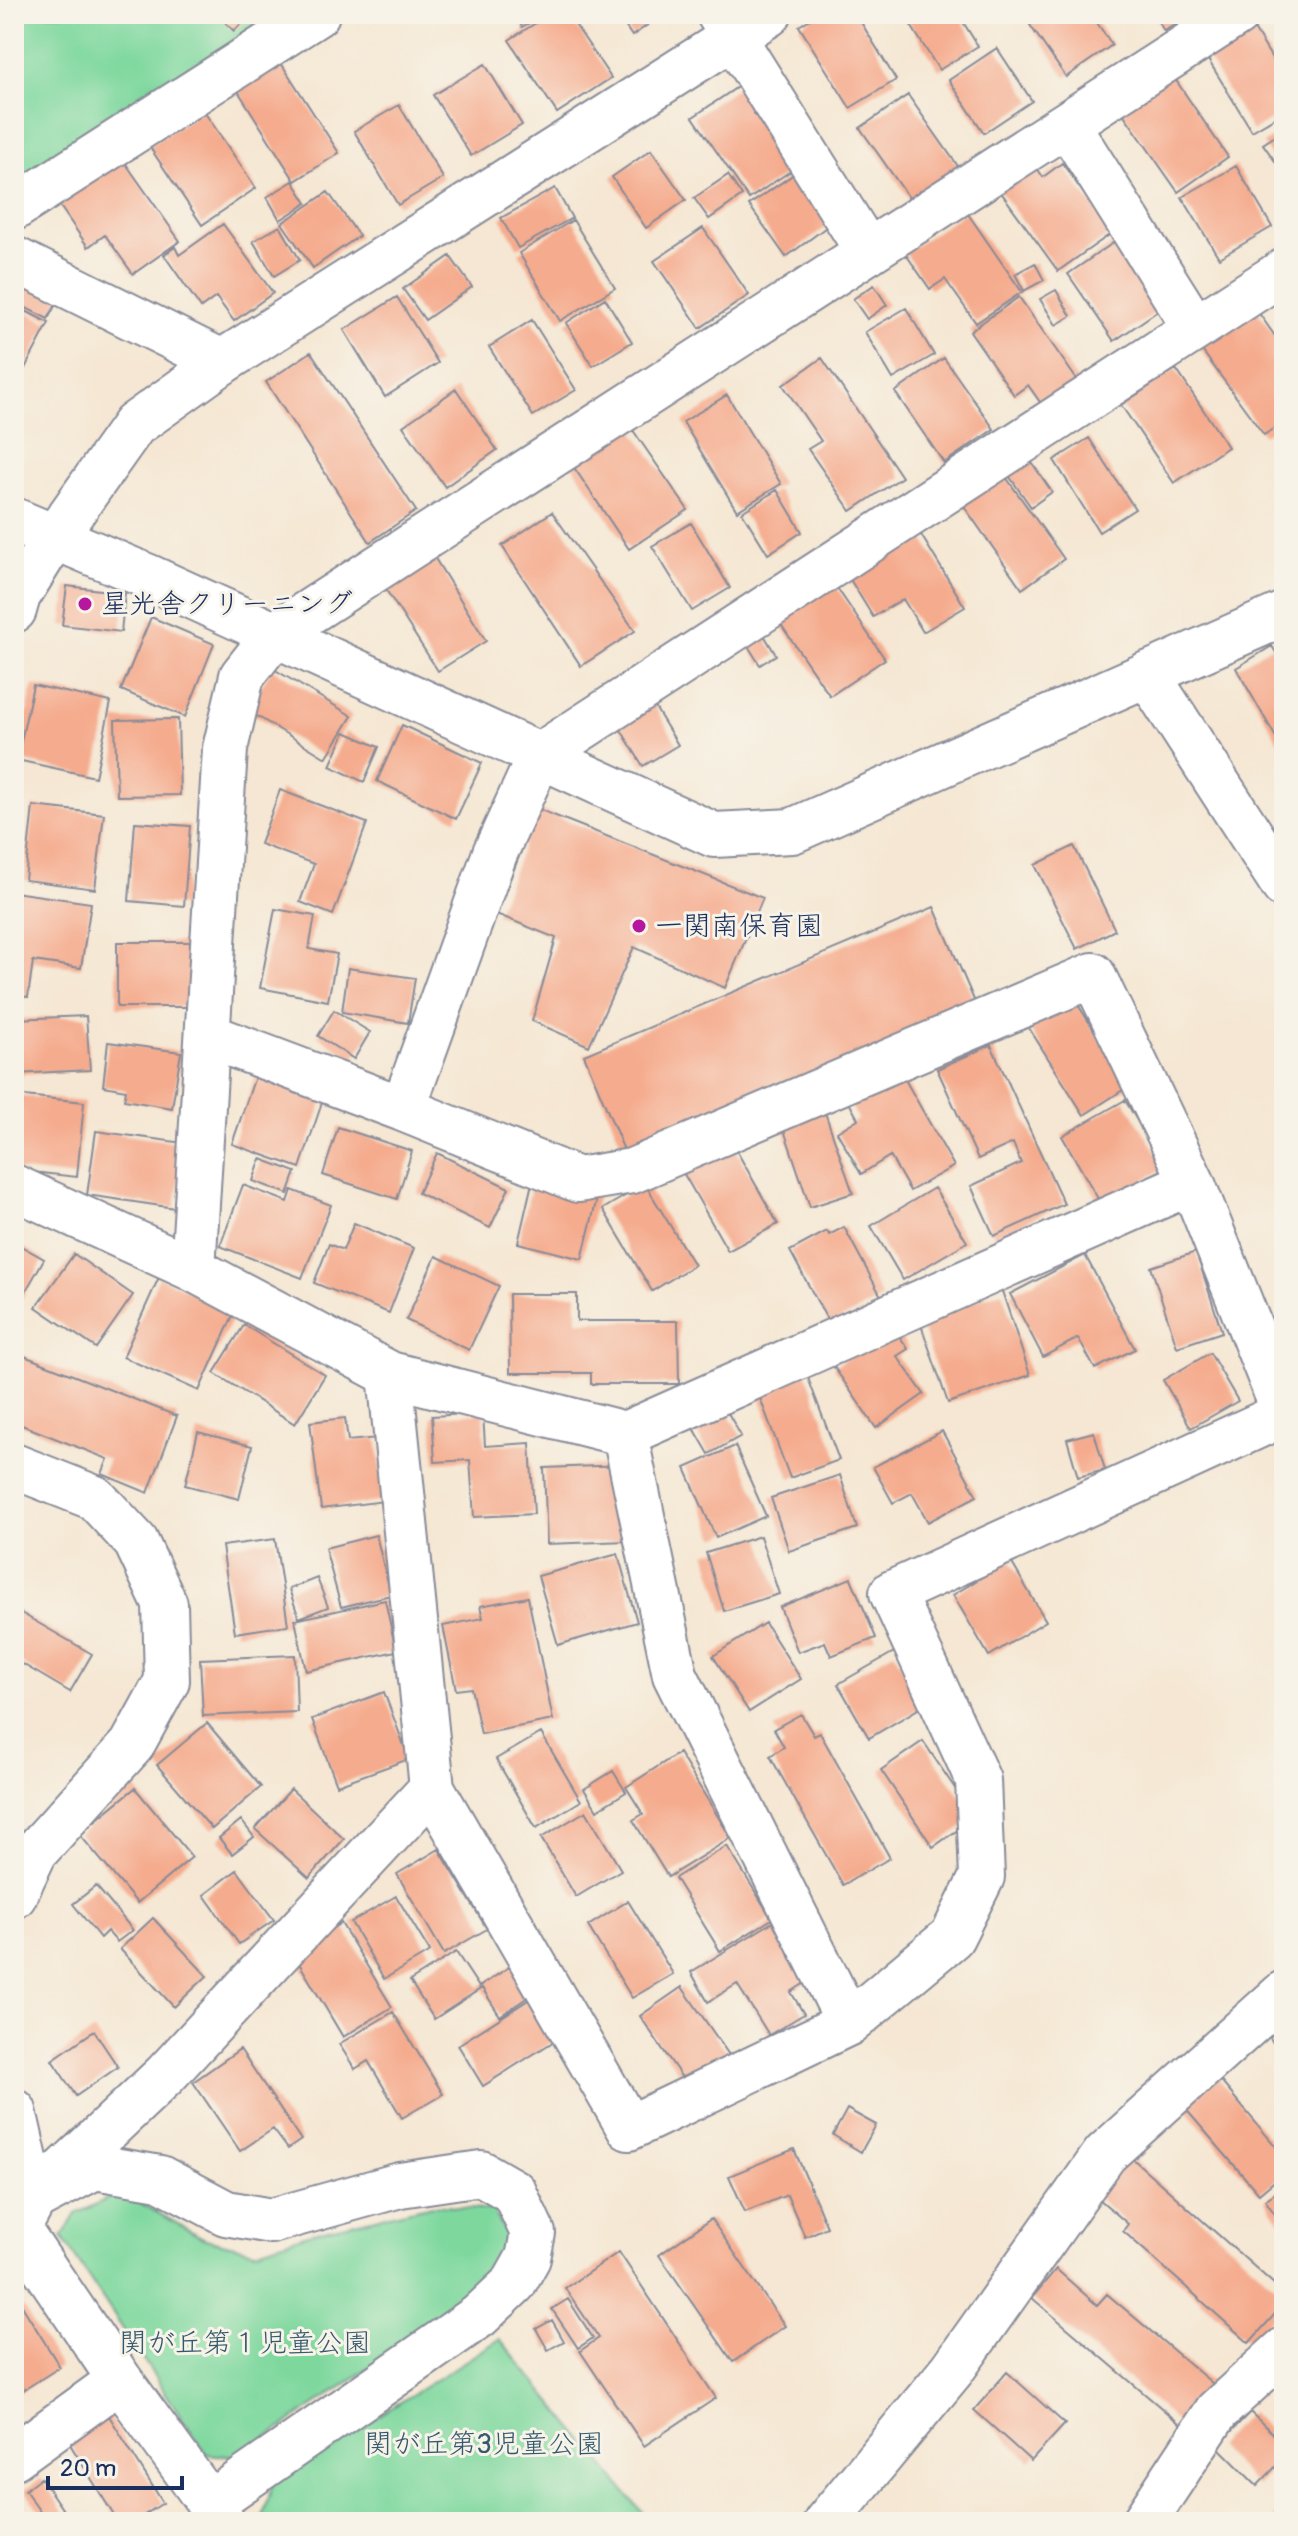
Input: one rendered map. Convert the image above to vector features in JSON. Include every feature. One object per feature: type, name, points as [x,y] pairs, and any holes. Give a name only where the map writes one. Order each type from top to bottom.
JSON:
[{"type":"street","points":[[14,208],[317,14]]},
{"type":"street","points":[[14,610],[18,596],[54,538],[134,425],[222,362],[726,26],[769,14]]},
{"type":"street","points":[[193,1269],[225,749],[242,676],[275,634],[1237,14]]},
{"type":"street","points":[[726,26],[868,252]]},
{"type":"street","points":[[1067,124],[1195,328]]},
{"type":"street","points":[[14,259],[222,362]]},
{"type":"street","points":[[403,1109],[495,853],[540,755],[1284,271]]},
{"type":"street","points":[[14,520],[275,634],[714,835],[792,831],[1284,614]]},
{"type":"street","points":[[1147,674],[1284,886]]},
{"type":"street","points":[[209,1036],[403,1109],[578,1180],[632,1171],[1093,975],[1192,1182],[1284,1413],[892,1593],[978,1780],[982,1877],[952,1937],[849,2023],[629,2128],[432,1788],[390,1374]]},
{"type":"street","points":[[14,1187],[193,1269],[390,1374],[625,1434],[1192,1182]]},
{"type":"street","points":[[625,1434],[675,1675],[849,2023]]},
{"type":"street","points":[[14,1466],[95,1498],[136,1542],[165,1604],[167,1681],[132,1745],[35,1852],[14,1896]]},
{"type":"street","points":[[20,2212],[165,2075],[432,1788]]},
{"type":"street","points":[[826,2522],[952,2370],[1105,2154],[1284,1993]]},
{"type":"street","points":[[14,2111],[20,2212],[120,2380],[216,2513],[467,2325],[514,2283],[528,2258],[533,2233],[514,2192],[481,2173],[400,2185],[271,2221],[226,2213],[160,2178],[95,2167],[20,2212]]},
{"type":"street","points":[[1144,2522],[1217,2411],[1284,2350]]},
{"type":"street","points":[[14,2457],[120,2380]]},
{"type":"green space","points":[[14,14],[291,14],[14,188]]},
{"type":"green space","name":"関が丘第１児童公園","points":[[115,2195],[138,2202],[205,2239],[255,2251],[311,2233],[432,2205],[493,2210],[504,2232],[506,2255],[492,2284],[239,2457],[206,2454],[62,2237],[76,2214]]},
{"type":"green space","name":"関が丘第3児童公園","points":[[500,2339],[650,2522],[262,2521],[273,2483]]},
{"type":"building","points":[[217,14],[251,14],[234,31]]},
{"type":"building","points":[[514,14],[545,14],[522,27]]},
{"type":"building","points":[[550,14],[568,14],[611,78],[557,113],[509,40]]},
{"type":"building","points":[[617,14],[663,14],[632,36]]},
{"type":"building","points":[[818,14],[856,14],[896,80],[850,108],[799,26]]},
{"type":"building","points":[[958,14],[978,46],[939,70],[905,16]]},
{"type":"building","points":[[1046,14],[1091,14],[1112,45],[1066,77],[1030,25]]},
{"type":"building","points":[[1154,14],[1191,14],[1164,31]]},
{"type":"building","points":[[1251,24],[1284,78],[1284,112],[1252,131],[1204,53]]},
{"type":"building","points":[[997,48],[1032,101],[984,133],[949,80]]},
{"type":"building","points":[[281,63],[339,153],[295,181],[238,91]]},
{"type":"building","points":[[485,64],[522,125],[471,156],[433,95]]},
{"type":"building","points":[[1171,73],[1228,157],[1178,192],[1120,109]]},
{"type":"building","points":[[739,86],[795,168],[749,199],[693,117]]},
{"type":"building","points":[[908,95],[962,172],[914,205],[860,128]]},
{"type":"building","points":[[399,105],[443,178],[398,205],[354,131]]},
{"type":"building","points":[[203,110],[256,188],[202,225],[149,146]]},
{"type":"building","points":[[1284,130],[1284,174],[1263,144]]},
{"type":"building","points":[[651,150],[686,200],[646,228],[612,177]]},
{"type":"building","points":[[119,154],[180,241],[133,274],[105,235],[88,247],[55,199]]},
{"type":"building","points":[[1031,159],[1043,177],[1062,163],[1112,233],[1058,271],[995,184]]},
{"type":"building","points":[[1236,166],[1272,227],[1219,258],[1182,197]]},
{"type":"building","points":[[797,172],[833,222],[786,257],[749,205]]},
{"type":"building","points":[[728,175],[742,196],[709,219],[694,198]]},
{"type":"building","points":[[293,181],[307,203],[280,220],[267,197]]},
{"type":"building","points":[[555,188],[572,218],[518,248],[501,218]]},
{"type":"building","points":[[328,192],[359,236],[313,268],[282,223]]},
{"type":"building","points":[[966,211],[1022,292],[976,323],[945,279],[930,289],[905,253]]},
{"type":"building","points":[[573,220],[615,288],[560,321],[519,253]]},
{"type":"building","points":[[223,224],[273,293],[234,321],[216,297],[201,308],[164,255],[175,247],[179,255]]},
{"type":"building","points":[[280,226],[300,260],[274,276],[253,241]]},
{"type":"building","points":[[703,228],[749,295],[700,328],[654,261]]},
{"type":"building","points":[[1116,241],[1162,308],[1114,341],[1068,274]]},
{"type":"building","points":[[450,256],[472,287],[425,320],[403,289]]},
{"type":"building","points":[[1035,263],[1044,280],[1024,291],[1015,274]]},
{"type":"building","points":[[14,271],[61,295],[48,319],[14,302]]},
{"type":"building","points":[[874,285],[887,305],[867,319],[853,299]]},
{"type":"building","points":[[1056,290],[1071,316],[1056,325],[1040,299]]},
{"type":"building","points":[[397,297],[438,363],[385,397],[344,330]]},
{"type":"building","points":[[1019,297],[1082,387],[1047,412],[1028,385],[1014,395],[970,331]]},
{"type":"building","points":[[605,298],[632,342],[593,366],[566,323]]},
{"type":"building","points":[[14,305],[49,323],[14,389]]},
{"type":"building","points":[[1254,306],[1284,349],[1284,422],[1264,435],[1198,345]]},
{"type":"building","points":[[906,308],[934,355],[893,379],[865,332]]},
{"type":"building","points":[[532,320],[576,390],[533,416],[489,347]]},
{"type":"building","points":[[311,352],[416,511],[370,542],[266,382]]},
{"type":"building","points":[[822,358],[902,477],[851,511],[808,449],[821,441],[783,385]]},
{"type":"building","points":[[944,358],[994,429],[944,463],[895,392]]},
{"type":"building","points":[[1176,369],[1228,447],[1174,483],[1121,405]]},
{"type":"building","points":[[456,389],[497,450],[445,487],[403,426]]},
{"type":"building","points":[[727,395],[781,484],[737,511],[683,422]]},
{"type":"building","points":[[628,423],[688,510],[629,549],[571,463]]},
{"type":"building","points":[[1089,438],[1135,509],[1099,532],[1054,460]]},
{"type":"building","points":[[1028,457],[1052,492],[1031,507],[1007,473]]},
{"type":"building","points":[[1003,473],[1064,559],[1022,589],[961,502]]},
{"type":"building","points":[[777,490],[802,532],[768,554],[742,512]]},
{"type":"building","points":[[552,512],[635,631],[581,666],[502,546]]},
{"type":"building","points":[[691,523],[730,588],[692,611],[652,546]]},
{"type":"building","points":[[915,525],[965,607],[923,632],[903,599],[873,617],[843,568]]},
{"type":"building","points":[[431,552],[486,641],[438,671],[381,582]]},
{"type":"building","points":[[827,573],[885,659],[830,696],[771,610]]},
{"type":"building","points":[[67,586],[125,593],[121,632],[62,625]]},
{"type":"building","points":[[151,617],[214,644],[185,717],[121,690]]},
{"type":"building","points":[[758,625],[776,655],[760,665],[741,635]]},
{"type":"building","points":[[1272,646],[1284,666],[1284,737],[1278,741],[1236,668]]},
{"type":"building","points":[[272,668],[352,716],[326,758],[247,710]]},
{"type":"building","points":[[33,685],[111,702],[95,777],[17,760]]},
{"type":"building","points":[[645,691],[678,745],[643,766],[610,712]]},
{"type":"building","points":[[178,719],[180,795],[117,796],[115,720]]},
{"type":"building","points":[[402,725],[482,763],[456,819],[377,781]]},
{"type":"building","points":[[345,732],[379,747],[364,782],[330,766]]},
{"type":"building","points":[[280,790],[367,823],[333,915],[300,902],[314,864],[260,844]]},
{"type":"building","points":[[33,806],[104,814],[95,889],[25,880]]},
{"type":"building","name":"一関南保育園","points":[[538,809],[763,898],[725,988],[634,947],[589,1046],[532,1021],[556,938],[496,914]]},
{"type":"building","points":[[135,822],[190,826],[184,906],[129,901]]},
{"type":"building","points":[[1074,846],[1115,930],[1077,949],[1035,865]]},
{"type":"building","points":[[14,892],[91,903],[81,968],[33,961],[28,997],[14,995]]},
{"type":"building","points":[[934,907],[977,1007],[626,1155],[584,1055]]},
{"type":"building","points":[[275,909],[315,916],[309,949],[337,954],[328,1001],[260,988]]},
{"type":"building","points":[[117,942],[192,942],[192,1007],[117,1007]]},
{"type":"building","points":[[348,968],[415,978],[408,1023],[342,1012]]},
{"type":"building","points":[[1075,1000],[1129,1086],[1084,1115],[1029,1028]]},
{"type":"building","points":[[334,1010],[370,1032],[354,1059],[318,1036]]},
{"type":"building","points":[[86,1016],[90,1070],[16,1074],[14,1019]]},
{"type":"building","points":[[108,1042],[181,1052],[172,1108],[124,1100],[126,1090],[103,1086]]},
{"type":"building","points":[[991,1045],[1064,1204],[994,1236],[971,1186],[1021,1163],[1013,1143],[978,1159],[937,1069]]},
{"type":"building","points":[[258,1068],[326,1091],[300,1168],[232,1144]]},
{"type":"building","points":[[899,1069],[954,1166],[910,1191],[890,1156],[861,1174],[837,1132],[858,1119],[847,1099]]},
{"type":"building","points":[[14,1095],[84,1102],[77,1177],[14,1170]]},
{"type":"building","points":[[1125,1100],[1165,1168],[1101,1204],[1062,1136]]},
{"type":"building","points":[[821,1101],[853,1193],[810,1207],[779,1115]]},
{"type":"building","points":[[338,1127],[412,1151],[397,1199],[323,1175]]},
{"type":"building","points":[[96,1131],[184,1143],[175,1208],[87,1195]]},
{"type":"building","points":[[731,1141],[778,1224],[728,1251],[681,1169]]},
{"type":"building","points":[[437,1153],[509,1188],[490,1228],[418,1193]]},
{"type":"building","points":[[261,1159],[296,1172],[288,1194],[253,1181]]},
{"type":"building","points":[[535,1170],[600,1186],[582,1259],[518,1243]]},
{"type":"building","points":[[645,1184],[694,1265],[652,1291],[603,1209]]},
{"type":"building","points":[[243,1185],[288,1202],[292,1190],[331,1205],[302,1278],[220,1246]]},
{"type":"building","points":[[934,1188],[967,1242],[903,1280],[871,1226]]},
{"type":"building","points":[[354,1223],[414,1248],[389,1313],[314,1283],[329,1244],[343,1250]]},
{"type":"building","points":[[844,1227],[882,1298],[830,1325],[790,1251],[827,1231],[829,1235]]},
{"type":"building","points":[[14,1242],[44,1259],[14,1312]]},
{"type":"building","points":[[1196,1252],[1222,1332],[1177,1347],[1151,1267]]},
{"type":"building","points":[[74,1254],[133,1295],[96,1348],[36,1307]]},
{"type":"building","points":[[1085,1255],[1135,1349],[1095,1369],[1078,1338],[1043,1357],[1010,1294]]},
{"type":"building","points":[[436,1256],[499,1286],[469,1350],[406,1320]]},
{"type":"building","points":[[159,1277],[235,1311],[199,1391],[123,1357]]},
{"type":"building","points":[[1002,1291],[1030,1375],[948,1403],[919,1319]]},
{"type":"building","points":[[509,1294],[577,1294],[577,1321],[678,1321],[679,1384],[591,1384],[591,1373],[510,1373]]},
{"type":"building","points":[[244,1325],[325,1375],[295,1424],[214,1373]]},
{"type":"building","points":[[893,1326],[908,1349],[897,1356],[924,1394],[876,1428],[834,1367]]},
{"type":"building","points":[[14,1352],[177,1416],[148,1493],[102,1474],[108,1459],[14,1422]]},
{"type":"building","points":[[1210,1353],[1238,1401],[1191,1428],[1163,1380]]},
{"type":"building","points":[[805,1370],[839,1460],[790,1478],[756,1387]]},
{"type":"building","points":[[723,1404],[741,1436],[709,1454],[691,1423]]},
{"type":"building","points":[[483,1413],[485,1446],[530,1443],[534,1514],[474,1517],[470,1460],[435,1462],[432,1416]]},
{"type":"building","points":[[345,1418],[348,1441],[377,1438],[385,1501],[321,1509],[310,1422]]},
{"type":"building","points":[[942,1431],[977,1496],[928,1522],[912,1493],[893,1503],[873,1467]]},
{"type":"building","points":[[198,1432],[252,1446],[239,1499],[185,1485]]},
{"type":"building","points":[[1094,1432],[1105,1470],[1078,1477],[1067,1439]]},
{"type":"building","points":[[735,1446],[766,1516],[716,1538],[685,1468]]},
{"type":"building","points":[[624,1465],[628,1541],[547,1544],[544,1468]]},
{"type":"building","points":[[840,1475],[857,1528],[789,1551],[771,1498]]},
{"type":"building","points":[[376,1535],[391,1595],[341,1607],[325,1548]]},
{"type":"building","points":[[760,1536],[779,1594],[724,1611],[706,1553]]},
{"type":"building","points":[[275,1539],[288,1625],[235,1633],[222,1546]]},
{"type":"building","points":[[618,1554],[637,1622],[558,1645],[538,1576]]},
{"type":"building","points":[[1010,1560],[1046,1621],[989,1656],[953,1595]]},
{"type":"building","points":[[317,1578],[328,1607],[299,1618],[289,1589]]},
{"type":"building","points":[[851,1578],[876,1638],[831,1656],[825,1642],[798,1652],[780,1607]]},
{"type":"building","points":[[528,1597],[553,1720],[481,1734],[471,1688],[456,1690],[443,1626],[483,1618],[480,1606]]},
{"type":"building","points":[[385,1600],[396,1651],[306,1671],[295,1620]]},
{"type":"building","points":[[14,1609],[92,1654],[70,1692],[14,1659]]},
{"type":"building","points":[[765,1623],[801,1679],[749,1712],[713,1656]]},
{"type":"building","points":[[894,1652],[925,1705],[869,1738],[838,1684]]},
{"type":"building","points":[[295,1655],[297,1712],[203,1716],[200,1659]]},
{"type":"building","points":[[384,1692],[409,1759],[337,1785],[312,1719]]},
{"type":"building","points":[[801,1714],[814,1736],[820,1733],[890,1858],[843,1885],[770,1756],[784,1747],[774,1729]]},
{"type":"building","points":[[207,1723],[261,1787],[212,1829],[157,1765]]},
{"type":"building","points":[[541,1733],[581,1801],[536,1828],[496,1759]]},
{"type":"building","points":[[923,1741],[975,1818],[933,1847],[881,1770]]},
{"type":"building","points":[[679,1753],[731,1838],[668,1877],[633,1820],[643,1814],[626,1787]]},
{"type":"building","points":[[613,1771],[626,1792],[597,1810],[584,1789]]},
{"type":"building","points":[[135,1788],[192,1857],[137,1903],[79,1834]]},
{"type":"building","points":[[291,1789],[344,1839],[309,1878],[255,1829]]},
{"type":"building","points":[[586,1811],[621,1870],[576,1897],[541,1838]]},
{"type":"building","points":[[241,1820],[254,1837],[232,1854],[219,1838]]},
{"type":"building","points":[[727,1846],[772,1919],[720,1951],[675,1878]]},
{"type":"building","points":[[439,1849],[487,1929],[444,1954],[397,1874]]},
{"type":"building","points":[[237,1870],[274,1920],[239,1944],[204,1895]]},
{"type":"building","points":[[96,1886],[133,1930],[117,1942],[107,1931],[100,1938],[73,1904]]},
{"type":"building","points":[[396,1896],[430,1952],[384,1979],[351,1922]]},
{"type":"building","points":[[628,1901],[673,1974],[632,1998],[588,1926]]},
{"type":"building","points":[[153,1918],[207,1976],[174,2007],[120,1949]]},
{"type":"building","points":[[776,1920],[811,1979],[791,1992],[804,2014],[769,2035],[737,1984],[708,2002],[691,1972]]},
{"type":"building","points":[[341,1923],[392,2007],[343,2037],[293,1953]]},
{"type":"building","points":[[456,1952],[479,1987],[515,1963],[534,1993],[500,2016],[482,1988],[434,2019],[410,1981]]},
{"type":"building","points":[[682,1987],[729,2055],[687,2085],[640,2016]]},
{"type":"building","points":[[530,1999],[556,2040],[483,2086],[458,2045]]},
{"type":"building","points":[[393,2012],[443,2094],[402,2118],[368,2061],[355,2069],[339,2044]]},
{"type":"building","points":[[1284,2020],[1284,2061],[1266,2031]]},
{"type":"building","points":[[94,2031],[118,2067],[76,2096],[52,2060]]},
{"type":"building","points":[[240,2049],[301,2140],[288,2149],[273,2129],[240,2151],[193,2082]]},
{"type":"building","points":[[1218,2078],[1284,2156],[1284,2173],[1259,2194],[1184,2107]]},
{"type":"building","points":[[847,2109],[876,2125],[861,2152],[833,2135]]},
{"type":"building","points":[[794,2149],[827,2227],[805,2237],[787,2195],[745,2212],[729,2176]]},
{"type":"building","points":[[1125,2152],[1284,2293],[1284,2304],[1249,2343],[1123,2231],[1128,2224],[1091,2192]]},
{"type":"building","points":[[1284,2187],[1284,2227],[1265,2200]]},
{"type":"building","points":[[711,2219],[785,2326],[733,2362],[659,2255]]},
{"type":"building","points":[[619,2252],[716,2398],[644,2446],[580,2351],[599,2338],[565,2288]]},
{"type":"building","points":[[1056,2269],[1097,2305],[1107,2294],[1219,2389],[1186,2429],[1032,2298]]},
{"type":"building","points":[[14,2293],[60,2367],[14,2396]]},
{"type":"building","points":[[568,2299],[593,2338],[578,2348],[552,2309]]},
{"type":"building","points":[[552,2320],[564,2341],[548,2350],[536,2329]]},
{"type":"building","points":[[1007,2372],[1065,2424],[1031,2461],[974,2410]]},
{"type":"building","points":[[101,2403],[163,2503],[133,2522],[118,2522],[60,2428]]},
{"type":"building","points":[[1250,2412],[1284,2444],[1284,2458],[1257,2486],[1217,2446]]},
{"type":"building","points":[[41,2478],[71,2522],[47,2522],[25,2490]]},
{"type":"building","points":[[1283,2490],[1284,2522],[1273,2522]]},
{"type":"place","name":"星光舎クリーニング","points":[[85,604]]},
{"type":"place","name":"一関南保育園","points":[[639,926]]}]
